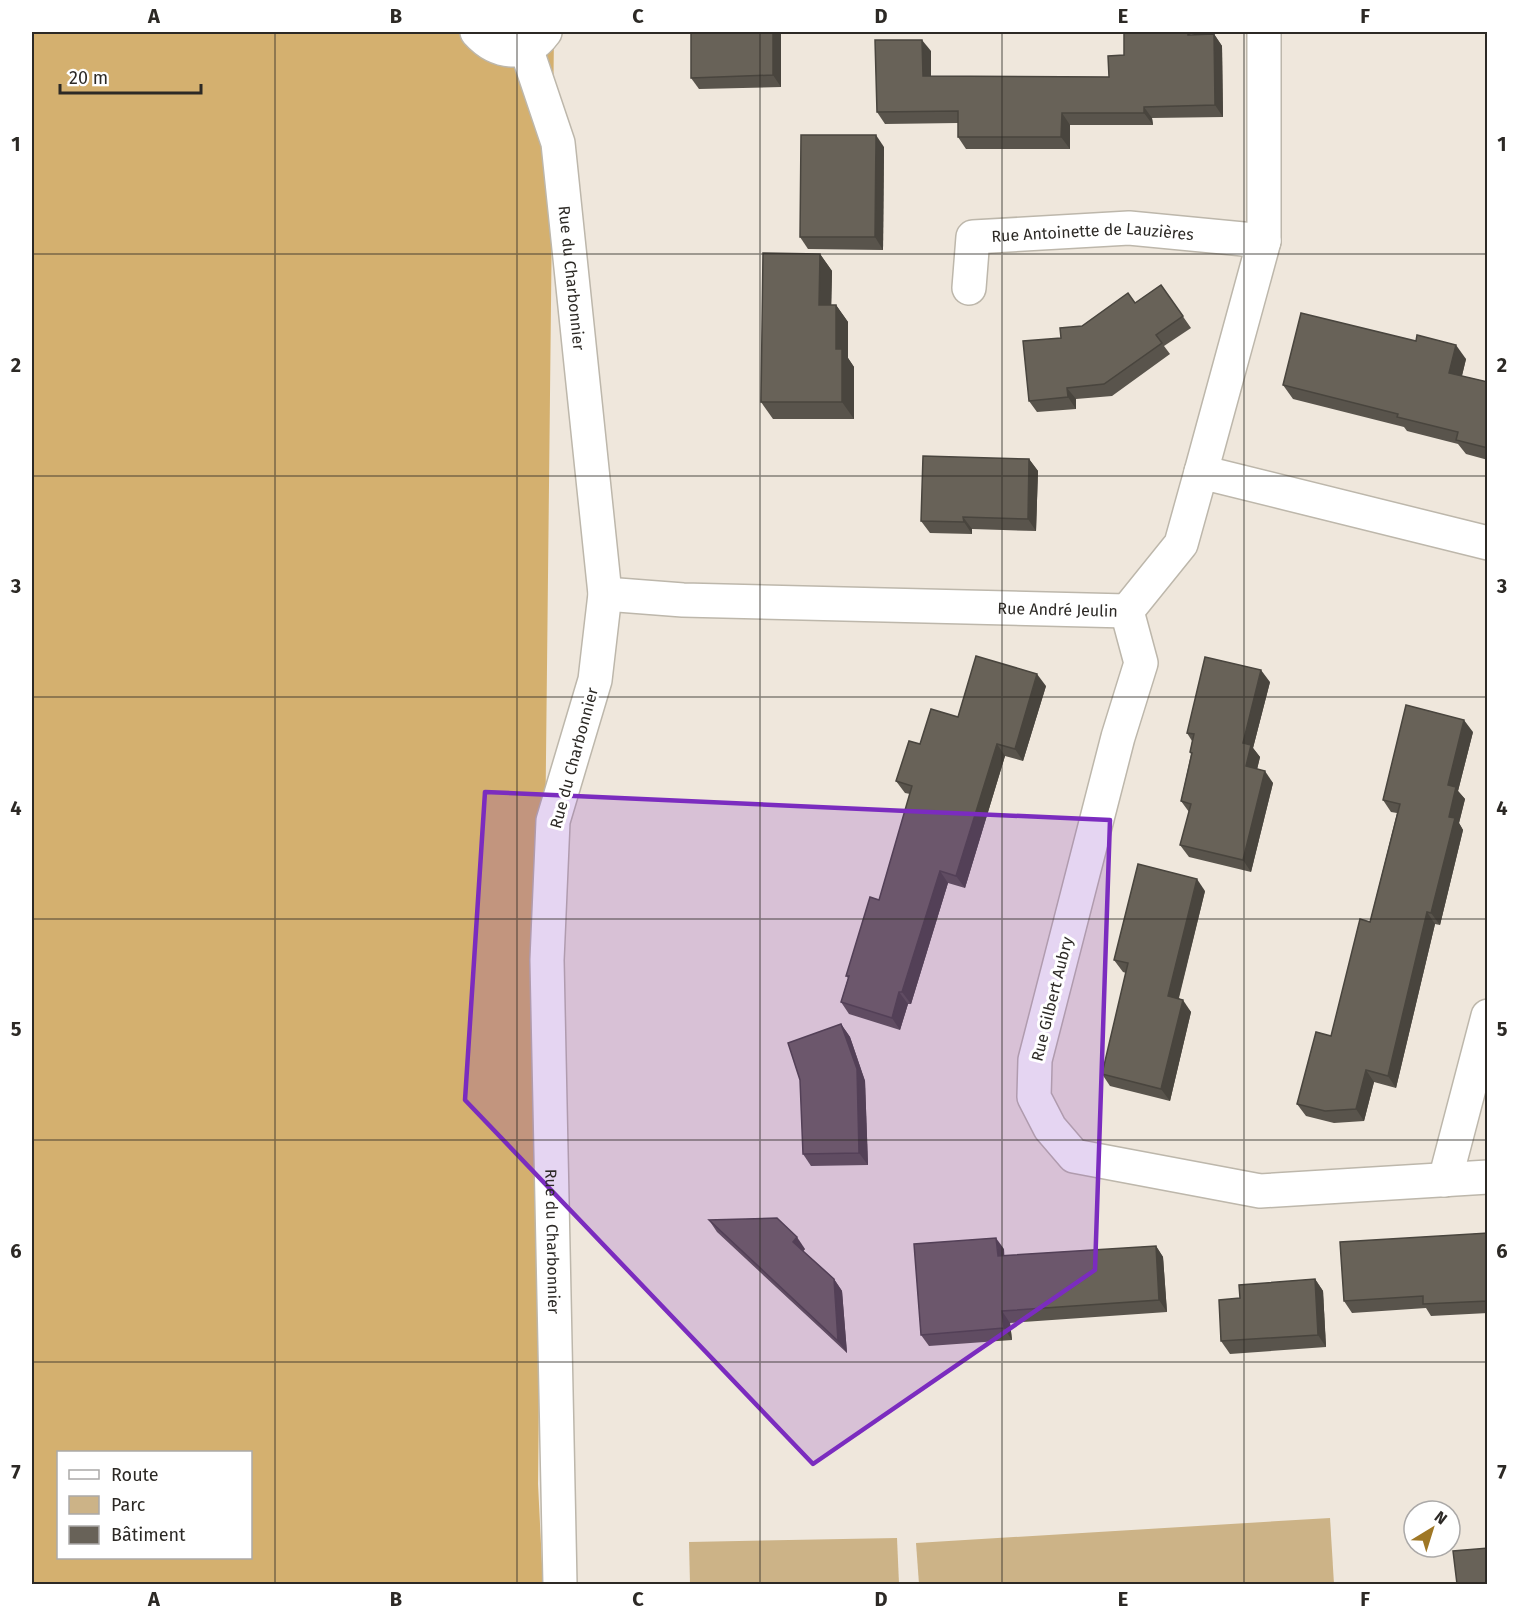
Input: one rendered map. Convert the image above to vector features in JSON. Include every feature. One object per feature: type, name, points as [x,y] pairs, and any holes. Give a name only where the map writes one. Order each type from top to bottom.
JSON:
[{"type":"street","points":[[477,32],[486,42],[498,48],[512,50],[535,40]]},
{"type":"street","points":[[1264,32],[1264,241],[1201,472],[1488,543]]},
{"type":"street","name":"Rue du Charbonnier","points":[[535,40],[558,143],[605,594],[595,680],[553,821],[547,960],[560,1584]]},
{"type":"street","name":"Rue Antoinette de Lauzières","points":[[969,288],[973,237],[1129,228],[1264,241]]},
{"type":"street","name":"Rue André Jeulin","points":[[605,594],[682,600],[1127,611],[1181,544],[1201,472]]},
{"type":"street","name":"Rue Gilbert Aubry","points":[[1127,611],[1141,663],[1118,737],[1035,1060],[1035,1097],[1050,1128],[1074,1156],[1260,1191],[1488,1177]]},
{"type":"street","points":[[1445,1180],[1488,1016]]},
{"type":"highlighted area","points":[[485,792],[1110,820],[1095,1270],[813,1464],[465,1100]]},
{"type":"green space","points":[[1330,1518],[1334,1584],[919,1584],[916,1543]]},
{"type":"green space","points":[[897,1538],[899,1584],[690,1584],[689,1542]]},
{"type":"shaded area","points":[[32,32],[554,32],[538,1484],[543,1584],[32,1584]]},
{"type":"building","points":[[691,32],[773,32],[773,75],[691,78]]},
{"type":"building","points":[[1124,32],[1214,34],[1215,105],[1144,107],[1144,113],[1062,113],[1061,137],[958,137],[958,111],[877,112],[875,40],[922,40],[923,76],[1109,77],[1108,56],[1124,55]]},
{"type":"building","points":[[801,135],[876,135],[875,237],[800,237]]},
{"type":"building","points":[[763,253],[820,254],[819,305],[836,305],[836,349],[842,349],[842,402],[761,402]]},
{"type":"building","points":[[1161,285],[1183,316],[1156,335],[1162,343],[1104,384],[1067,388],[1068,397],[1029,401],[1023,341],[1061,338],[1060,328],[1082,326],[1128,293],[1135,303]]},
{"type":"building","points":[[1301,313],[1416,341],[1417,335],[1456,345],[1449,373],[1488,382],[1488,448],[1456,440],[1458,432],[1397,417],[1398,414],[1283,385]]},
{"type":"building","points":[[923,456],[1029,459],[1028,519],[963,517],[964,522],[921,521]]},
{"type":"building","points":[[976,656],[1037,674],[1015,749],[997,744],[956,876],[940,871],[892,1018],[841,1002],[849,976],[846,976],[870,897],[879,900],[912,786],[896,781],[909,741],[920,744],[931,709],[958,717]]},
{"type":"building","points":[[1205,657],[1261,670],[1243,743],[1251,745],[1246,766],[1265,771],[1243,860],[1180,845],[1191,804],[1181,801],[1194,734],[1187,733]]},
{"type":"building","points":[[1406,705],[1464,720],[1448,785],[1456,787],[1449,817],[1455,818],[1431,913],[1427,912],[1388,1076],[1366,1070],[1356,1109],[1325,1111],[1297,1104],[1316,1032],[1331,1036],[1360,919],[1370,922],[1400,804],[1383,800]]},
{"type":"building","points":[[1138,864],[1197,879],[1168,996],[1183,1000],[1161,1089],[1102,1074],[1128,963],[1114,960]]},
{"type":"building","points":[[841,1024],[857,1069],[859,1153],[803,1154],[800,1080],[788,1043]]},
{"type":"building","points":[[777,1218],[797,1237],[793,1242],[834,1279],[838,1341],[709,1220]]},
{"type":"building","points":[[1488,1233],[1488,1301],[1423,1304],[1423,1296],[1344,1301],[1340,1242]]},
{"type":"building","points":[[996,1238],[998,1256],[1156,1246],[1159,1300],[1002,1311],[1004,1328],[921,1335],[914,1244]]},
{"type":"building","points":[[1315,1279],[1318,1335],[1221,1341],[1219,1300],[1240,1298],[1239,1285]]},
{"type":"building","points":[[1488,1548],[1488,1584],[1457,1584],[1454,1559],[1462,1559],[1462,1550]]}]
